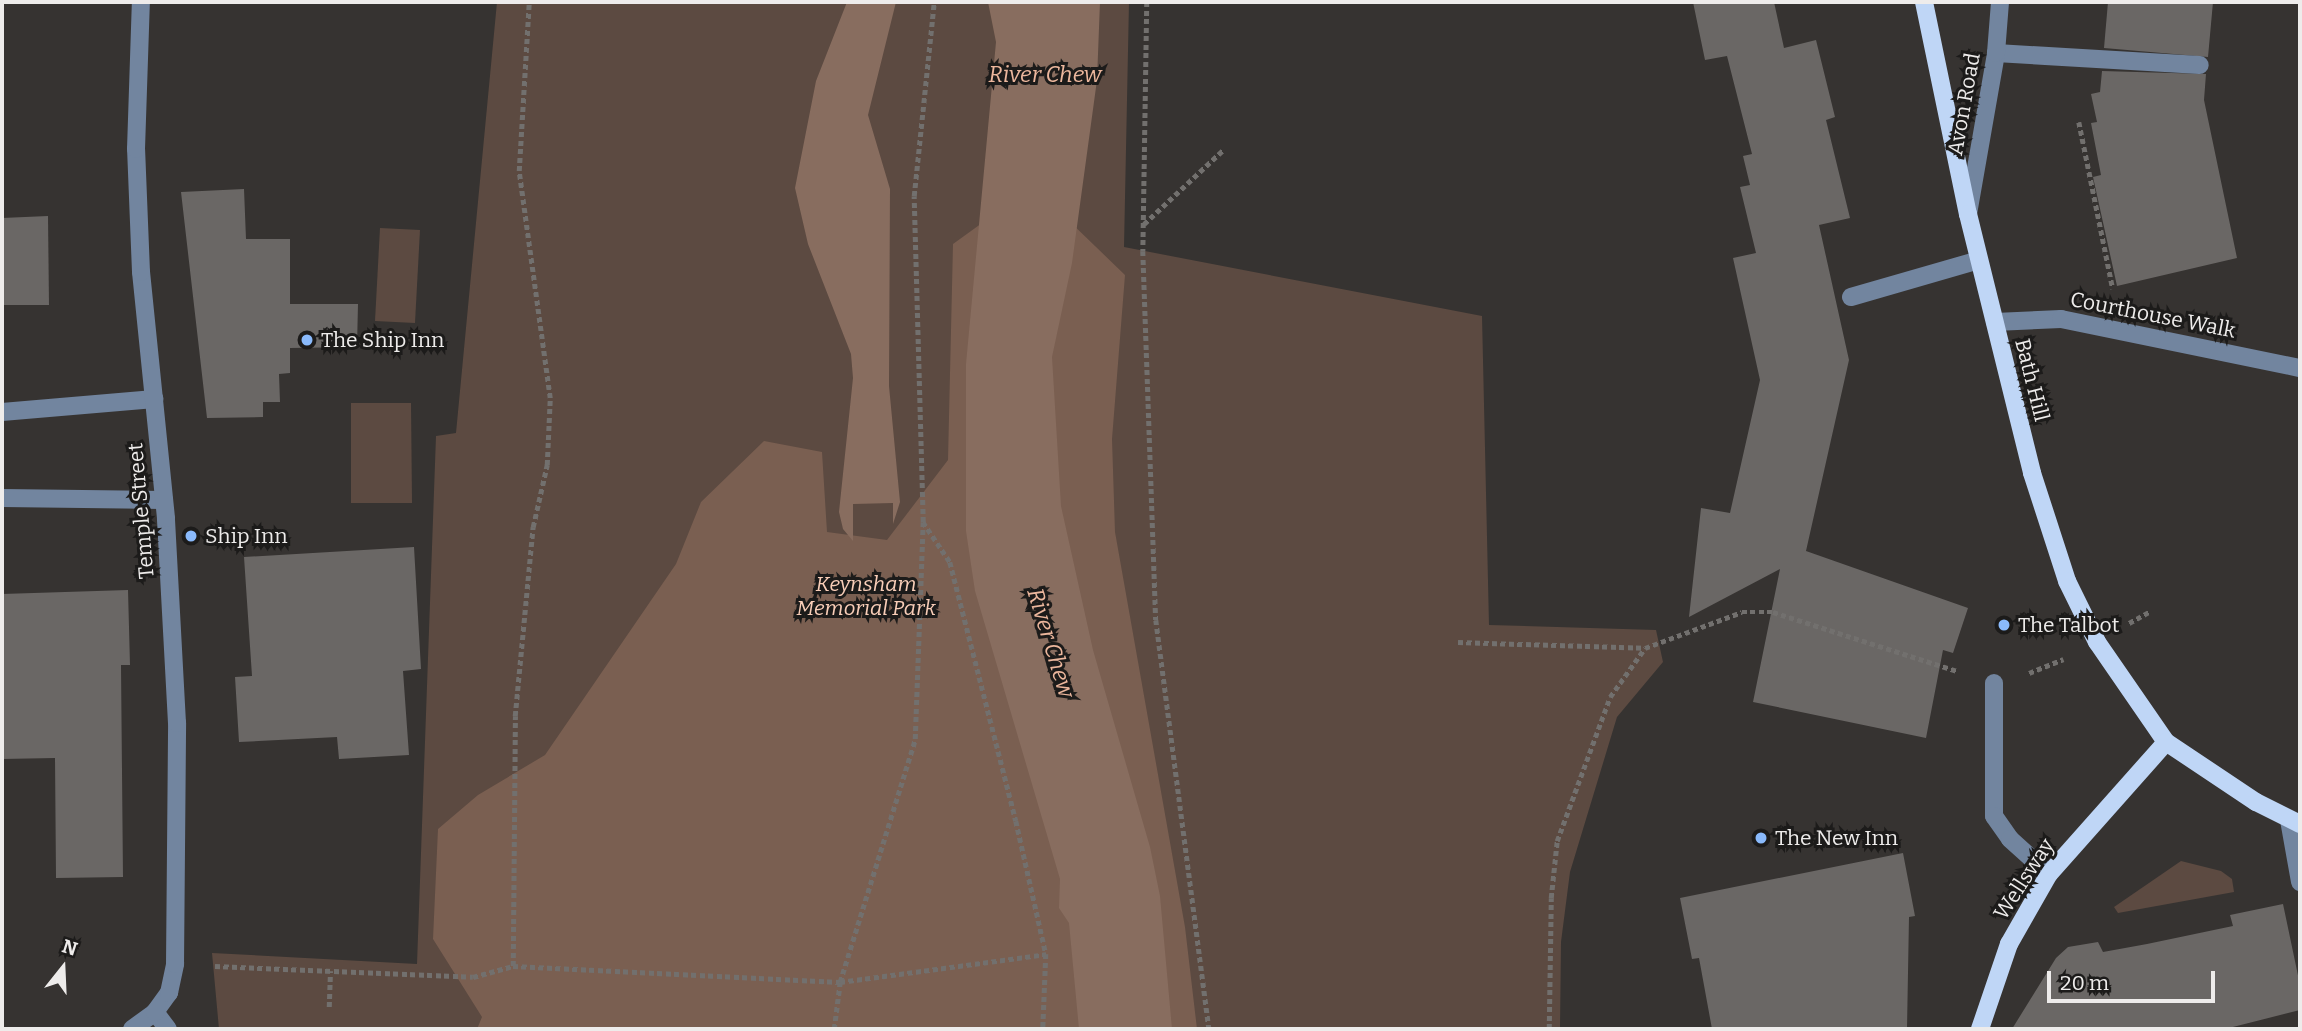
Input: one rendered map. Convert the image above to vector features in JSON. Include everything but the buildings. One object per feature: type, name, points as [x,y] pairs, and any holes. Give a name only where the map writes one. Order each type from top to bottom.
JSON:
[{"type":"main road","name":"Bath Hill","points":[[1924,2],[1968,214],[2035,485],[2067,582],[2097,642],[2166,742]]},
{"type":"main road","points":[[2166,742],[2295,822]]},
{"type":"main road","name":"Wellsway","points":[[1980,1029],[2009,944],[2049,874],[2166,742]]},
{"type":"street","name":"Temple Street","points":[[141,2],[136,149],[141,272],[164,500],[177,723],[175,964],[169,993],[155,1021]]},
{"type":"street","name":"Avon Road","points":[[1968,214],[1996,53],[2000,2]]},
{"type":"street","points":[[1996,53],[2200,65]]},
{"type":"street","points":[[1851,297],[1979,260]]},
{"type":"street","name":"Courthouse Walk","points":[[1995,322],[2061,319],[2300,368]]},
{"type":"street","points":[[2,412],[154,399]]},
{"type":"street","points":[[2,498],[164,500]]},
{"type":"street","points":[[1994,683],[1994,816],[2010,839],[2049,874]]},
{"type":"street","points":[[2295,822],[2300,882]]},
{"type":"street","points":[[132,1029],[155,1021],[169,1029]]},
{"type":"path","points":[[513,966],[515,716],[533,527],[547,466],[550,398],[519,171],[529,2]]},
{"type":"path","points":[[834,1029],[840,982],[915,739],[923,522],[914,196],[934,2]]},
{"type":"path","points":[[1147,2],[1144,224],[1156,620],[1209,1029]]},
{"type":"path","points":[[2079,122],[2121,332]]},
{"type":"path","points":[[1144,224],[1223,150]]},
{"type":"path","points":[[923,522],[950,562],[1045,954],[1043,1029]]},
{"type":"path","points":[[1458,642],[1645,648],[1742,612],[1773,612],[1994,683],[2044,669],[2151,611]]},
{"type":"path","points":[[1549,1029],[1551,898],[1557,841],[1609,697],[1645,648]]},
{"type":"path","points":[[254,967],[473,977],[513,966],[840,982],[1045,954]]},
{"type":"path","points":[[329,1007],[330,971]]},
{"type":"green space","name":"Keynsham Memorial Park","points":[[497,2],[1129,2],[1124,247],[1482,316],[1489,625],[1656,630],[1663,662],[1617,717],[1570,872],[1561,942],[1560,1029],[219,1029],[212,953],[417,964],[436,436],[456,433]]},
{"type":"green space","points":[[1007,205],[1065,217],[1125,275],[1112,439],[1115,532],[1185,927],[1197,1029],[477,1029],[482,1017],[433,939],[438,829],[478,795],[545,755],[676,564],[701,502],[764,441],[822,452],[827,532],[887,540],[948,460],[953,244]]},
{"type":"green space","points":[[380,228],[420,230],[415,323],[375,321]]},
{"type":"green space","points":[[351,403],[411,403],[412,503],[351,503]]},
{"type":"green space","points":[[2181,861],[2221,871],[2232,879],[2234,892],[2118,913],[2114,907]]},
{"type":"water","points":[[847,2],[896,2],[868,115],[890,189],[889,386],[900,502],[893,524],[893,503],[853,504],[853,541],[843,529],[839,512],[853,378],[851,354],[808,244],[795,188],[816,81]]},
{"type":"water","name":"River Chew","points":[[988,2],[1100,2],[1097,80],[1072,263],[1052,357],[1061,506],[1093,650],[1150,847],[1160,896],[1172,1029],[1079,1029],[1069,923],[1059,908],[1060,879],[975,591],[966,531],[966,364],[996,42]]},
{"type":"place","name":"The Ship Inn","points":[[307,340]]},
{"type":"place","name":"Ship Inn","points":[[191,536]]},
{"type":"place","name":"The Talbot","points":[[2004,625]]},
{"type":"place","name":"The New Inn","points":[[1761,838]]}]
